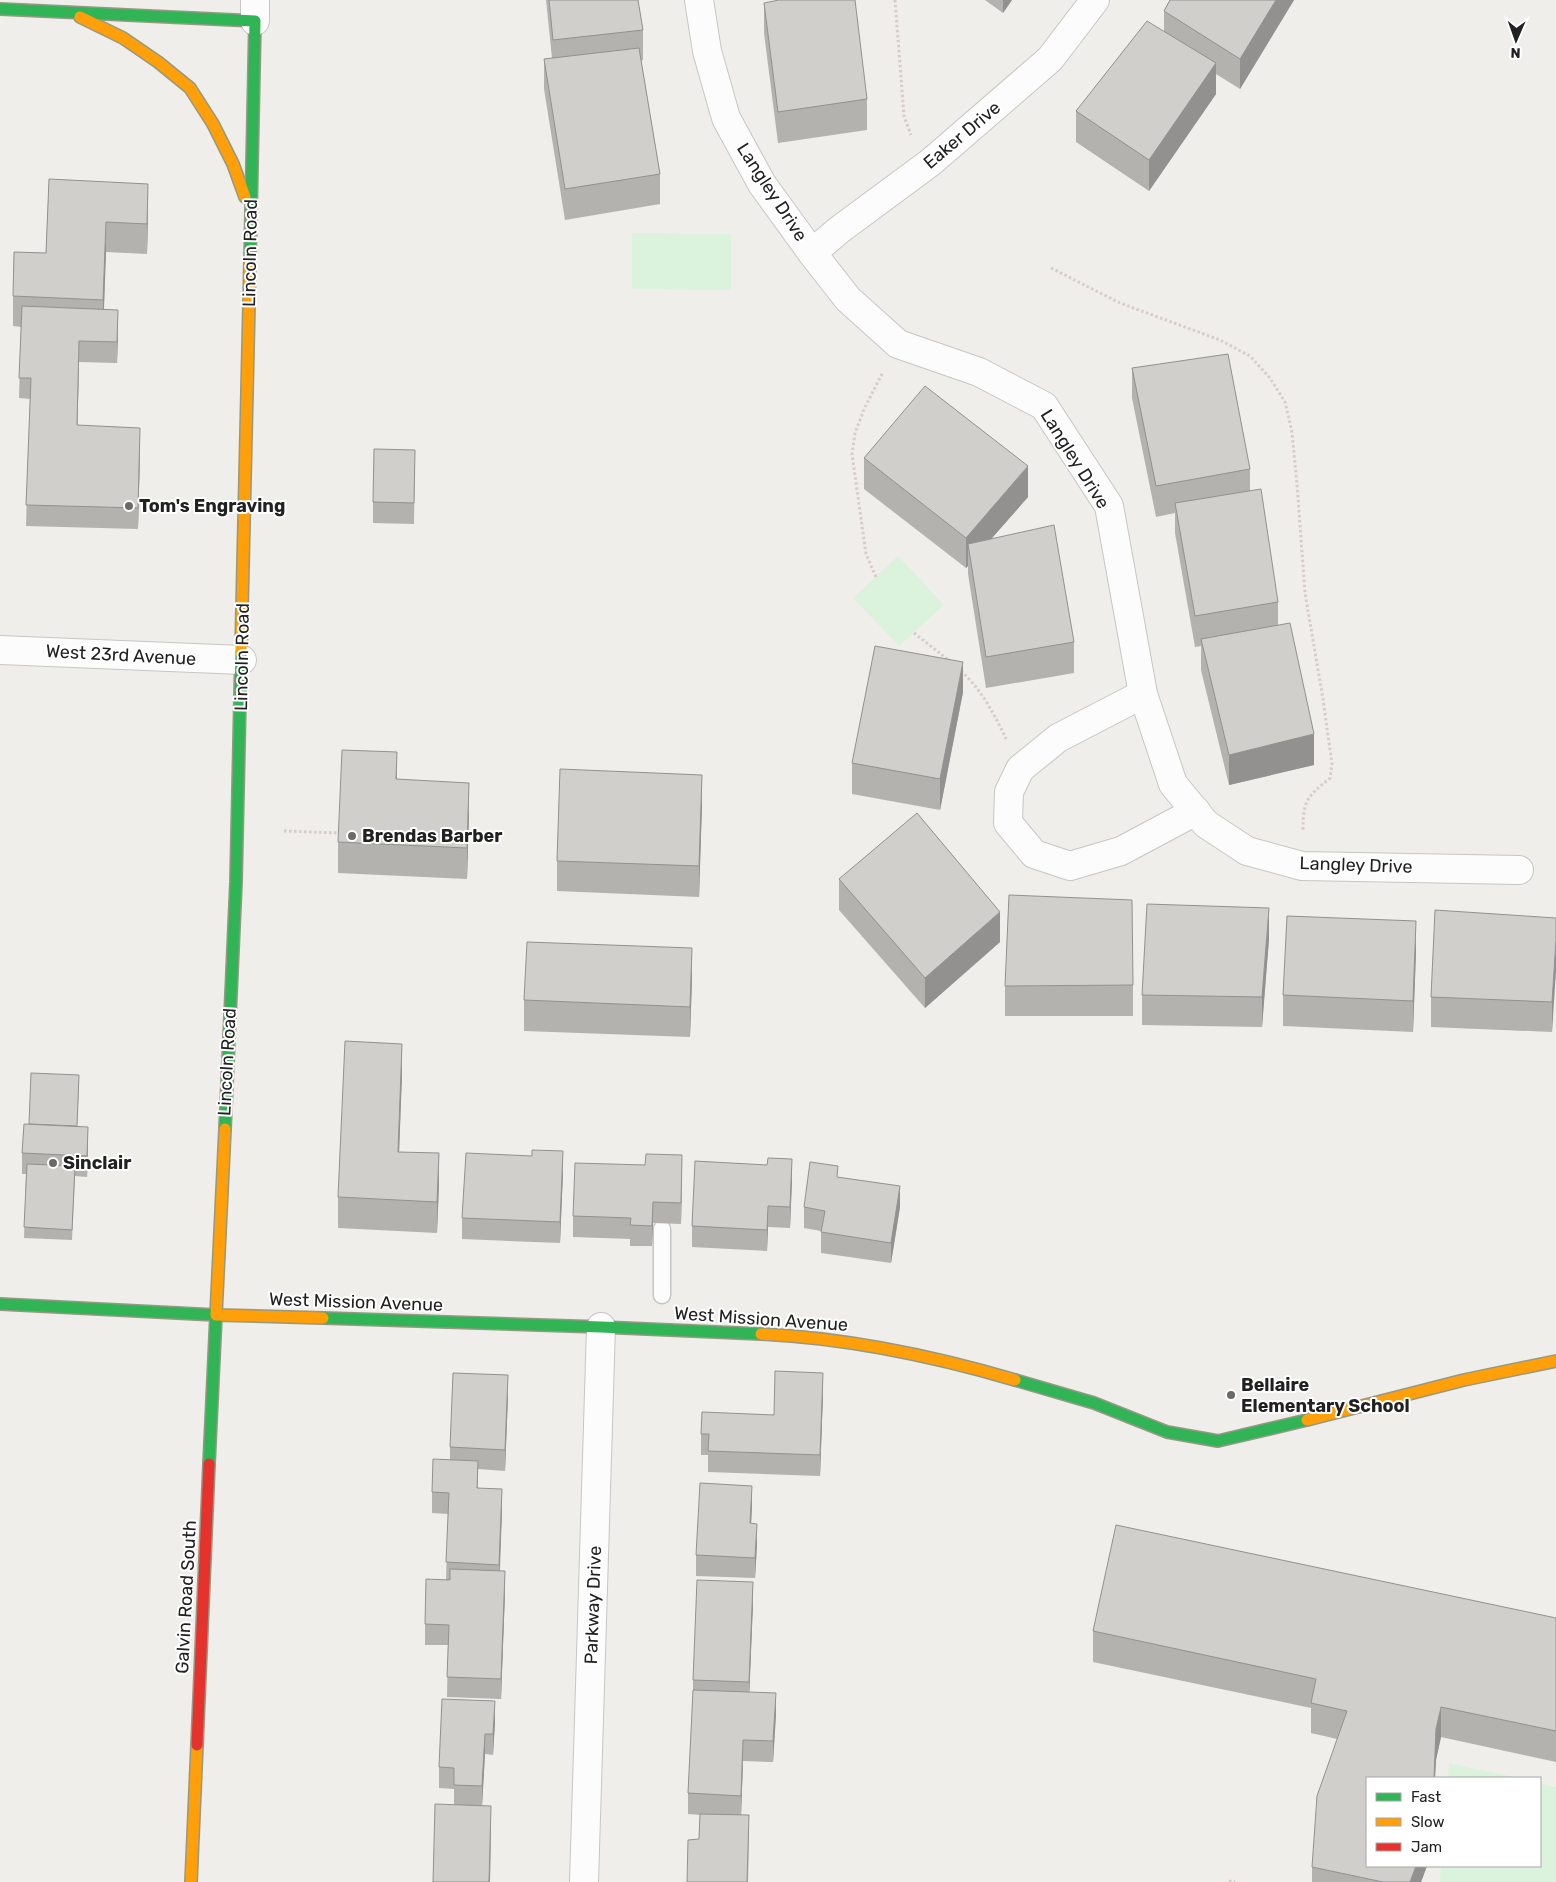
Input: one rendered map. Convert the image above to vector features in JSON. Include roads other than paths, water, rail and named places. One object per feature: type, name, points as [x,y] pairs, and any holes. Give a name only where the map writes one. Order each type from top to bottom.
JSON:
[{"type":"street","name":"Langley Drive","points":[[699,0],[707,51],[726,118],[762,184],[848,299],[898,344],[979,372],[1044,406],[1108,506],[1143,694],[1173,784],[1206,824],[1247,851],[1302,866],[1519,870]]},
{"type":"street","name":"Eaker Drive","points":[[812,253],[839,230],[931,162],[1050,59],[1095,0]]},
{"type":"street","points":[[0,9],[70,12],[255,11]]},
{"type":"street","name":"Lincoln Road","points":[[216,1314],[236,882],[255,11]]},
{"type":"street","points":[[70,12],[123,38],[158,62],[190,88],[213,124],[233,164],[251,217]]},
{"type":"street","name":"West 23rd Avenue","points":[[0,650],[242,660]]},
{"type":"street","points":[[1143,694],[1058,738],[1020,769],[1009,792],[1008,823],[1034,854],[1070,866],[1121,851],[1196,811]]},
{"type":"street","name":"West Mission Avenue","points":[[0,1304],[798,1336],[855,1343],[968,1366],[1086,1401],[1167,1432],[1218,1441],[1277,1428],[1464,1380],[1556,1361]]},
{"type":"street","name":"Galvin Road South","points":[[191,1882],[216,1314]]},
{"type":"street","name":"Parkway Drive","points":[[584,1882],[602,1327]]},
{"type":"lane","points":[[662,1229],[662,1295]]},
{"type":"place","name":"Tom's Engraving","points":[[129,506]]},
{"type":"place","name":"Brendas Barber","points":[[352,836]]},
{"type":"place","name":"Sinclair","points":[[53,1163]]},
{"type":"place","name":"Bellaire Elementary School","points":[[1231,1395]]}]
